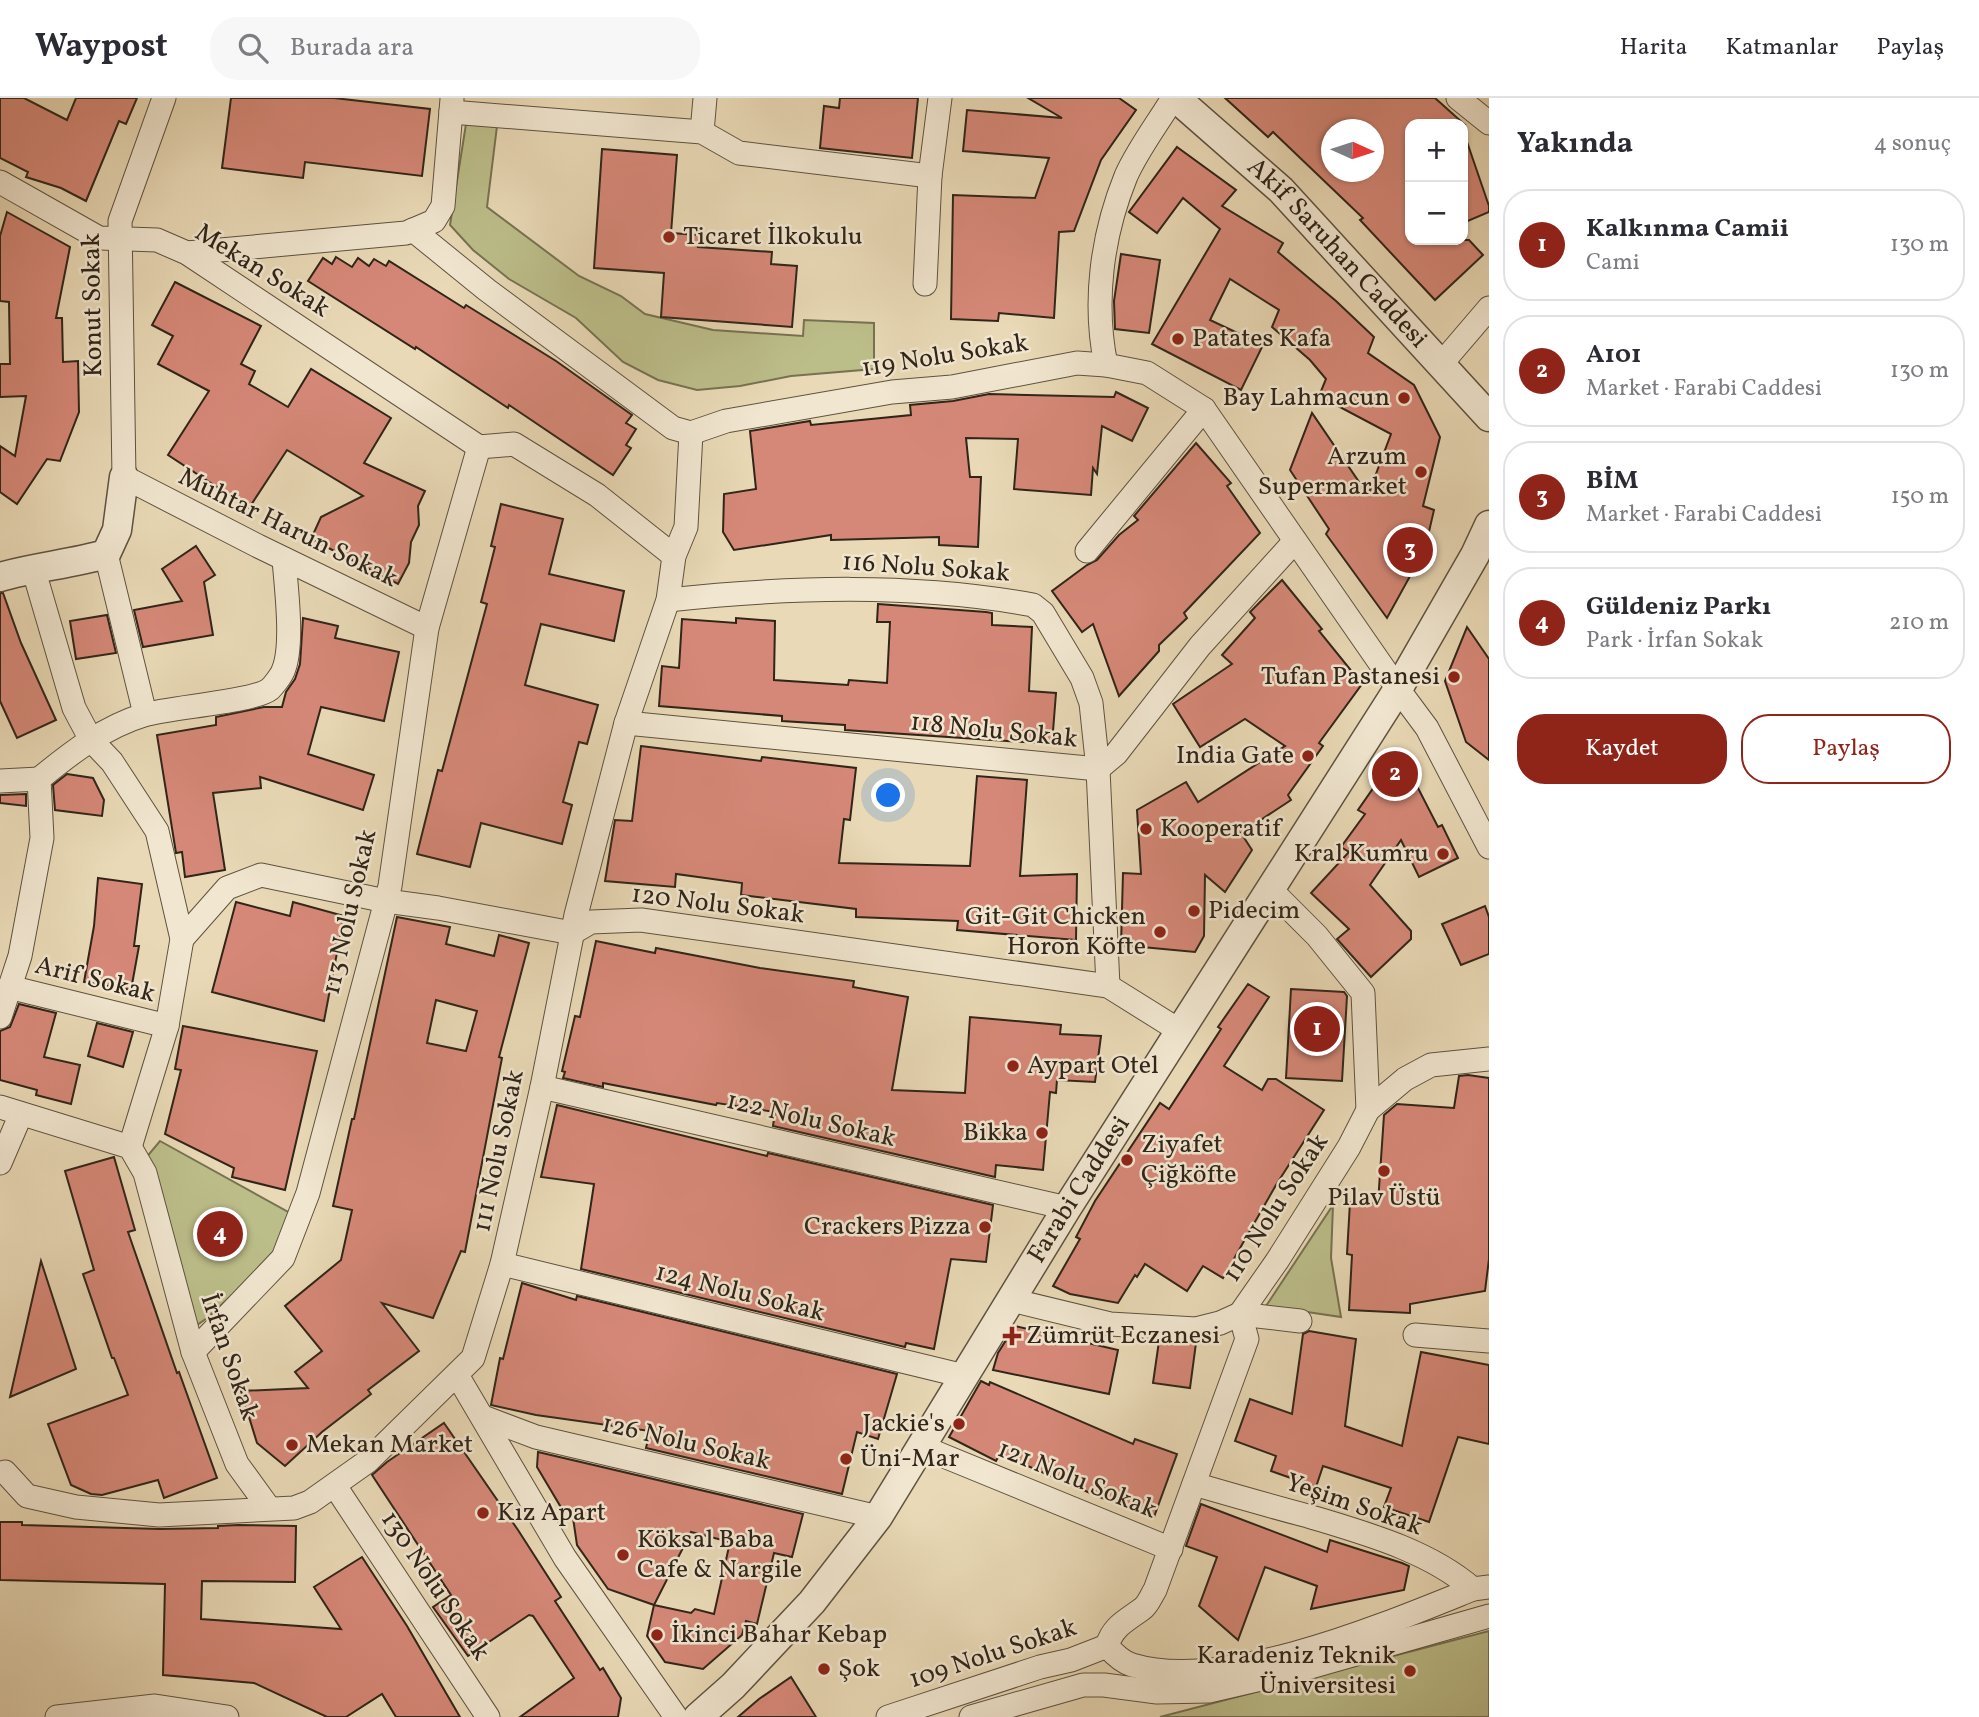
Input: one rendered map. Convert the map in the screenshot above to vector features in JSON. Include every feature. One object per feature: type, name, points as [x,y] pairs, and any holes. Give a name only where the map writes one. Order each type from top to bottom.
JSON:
[{"type":"street","name":"Konut Sokak","points":[[124,477],[120,221],[164,98]]},
{"type":"street","points":[[702,132],[705,98]]},
{"type":"street","points":[[925,284],[930,176],[940,98]]},
{"type":"street","points":[[1106,365],[1100,337],[1102,263],[1107,233],[1127,174],[1174,98]]},
{"type":"street","name":"Akif Saruhan Caddesi","points":[[1174,98],[1281,190],[1489,417]]},
{"type":"street","points":[[1458,98],[1489,123]]},
{"type":"street","points":[[187,253],[406,233],[434,221],[443,206],[452,105],[702,132],[739,153],[930,176]]},
{"type":"street","name":"Mekan Sokak","points":[[0,182],[99,238],[157,240],[187,253],[479,447]]},
{"type":"street","points":[[413,230],[487,290],[673,428],[691,433]]},
{"type":"street","points":[[1441,363],[1489,308]]},
{"type":"street","name":"119 Nolu Sokak","points":[[691,433],[726,421],[879,394],[952,387],[1077,363],[1106,365],[1147,373],[1204,409],[1427,728],[1489,847]]},
{"type":"street","points":[[1087,551],[1204,409]]},
{"type":"street","name":"111 Nolu Sokak","points":[[5,1472],[27,1496],[76,1507],[159,1515],[294,1508],[310,1502],[368,1461],[474,1358],[502,1264],[542,1087],[572,933],[626,723],[668,600],[674,556],[685,527],[691,433]]},
{"type":"street","points":[[479,447],[514,444],[597,495],[674,556]]},
{"type":"street","name":"113 Nolu Sokak","points":[[193,1352],[283,1258],[308,1192],[390,886],[427,628],[479,447]]},
{"type":"street","points":[[124,477],[117,530],[106,555],[145,715]]},
{"type":"street","name":"Muhtar Harun Sokak","points":[[124,477],[427,628]]},
{"type":"street","name":"Farabi Caddesi","points":[[698,1717],[733,1686],[811,1602],[878,1517],[1067,1208],[1398,689],[1475,555],[1489,525]]},
{"type":"street","name":"118 Nolu Sokak","points":[[626,723],[1098,769],[1116,754],[1200,646],[1295,541]]},
{"type":"street","points":[[0,577],[33,568],[72,564],[106,555]]},
{"type":"street","points":[[0,780],[39,779],[91,740],[115,726],[145,715],[269,690],[283,671],[289,632],[284,559]]},
{"type":"street","points":[[0,1163],[11,1111],[130,1147],[166,1026],[183,939],[157,831],[112,762],[91,740],[74,708],[33,568]]},
{"type":"street","name":"116 Nolu Sokak","points":[[668,600],[805,589],[944,593],[1033,605],[1048,619],[1082,678],[1091,703],[1098,769],[1108,986]]},
{"type":"street","points":[[0,1017],[20,956],[42,838],[39,779]]},
{"type":"street","points":[[183,939],[227,888],[261,875],[386,901],[572,933]]},
{"type":"street","points":[[1271,890],[1317,936],[1363,993],[1368,1110]]},
{"type":"street","name":"120 Nolu Sokak","points":[[572,933],[591,922],[641,920],[1108,986],[1180,1031]]},
{"type":"street","name":"Arif Sokak","points":[[9,988],[166,1026]]},
{"type":"street","name":"110 Nolu Sokak","points":[[1107,1646],[1111,1634],[1125,1619],[1144,1608],[1155,1590],[1247,1339],[1240,1314],[1349,1147],[1368,1110],[1405,1079],[1431,1065],[1489,1059]]},
{"type":"street","name":"122 Nolu Sokak","points":[[542,1087],[1067,1208]]},
{"type":"street","name":"İrfan Sokak","points":[[130,1147],[145,1173],[193,1352],[237,1464],[269,1508]]},
{"type":"street","name":"124 Nolu Sokak","points":[[502,1264],[964,1376]]},
{"type":"street","points":[[1011,1300],[1110,1324],[1196,1329],[1240,1314],[1300,1321]]},
{"type":"street","points":[[1415,1335],[1489,1341]]},
{"type":"street","points":[[457,1375],[565,1558],[676,1717]]},
{"type":"street","name":"126 Nolu Sokak","points":[[483,1417],[536,1437],[878,1517]]},
{"type":"street","name":"121 Nolu Sokak","points":[[922,1447],[1171,1549]]},
{"type":"street","name":"Yeşim Sokak","points":[[1194,1484],[1361,1532],[1444,1568],[1481,1588]]},
{"type":"street","name":"130 Nolu Sokak","points":[[335,1486],[488,1717]]},
{"type":"street","name":"109 Nolu Sokak","points":[[888,1717],[1040,1667],[1071,1660],[1107,1646],[1116,1656],[1131,1665],[1178,1672],[1225,1668],[1287,1657],[1398,1620],[1481,1588]]},
{"type":"street","points":[[971,1717],[1083,1685],[1157,1692],[1209,1691],[1300,1670],[1489,1615]]},
{"type":"street","points":[[57,1717],[155,1706],[227,1717]]},
{"type":"green space","points":[[499,110],[487,207],[579,276],[621,296],[645,314],[713,330],[803,336],[804,320],[874,323],[874,369],[791,376],[740,386],[697,390],[658,380],[623,362],[576,318],[509,279],[473,250],[450,225],[466,124]]},
{"type":"green space","points":[[160,1141],[290,1213],[275,1256],[207,1318],[183,1335],[139,1166]]},
{"type":"green space","points":[[1333,1205],[1331,1258],[1341,1317],[1266,1306]]},
{"type":"green space","name":"Karadeniz Teknik Üniversitesi","points":[[1489,1631],[1489,1717],[1160,1717]]},
{"type":"building","points":[[0,98],[24,98],[67,120],[76,98],[137,98],[126,124],[119,121],[86,201],[61,188],[26,177],[28,172],[0,158]]},
{"type":"building","points":[[231,98],[334,98],[430,109],[422,176],[305,162],[303,178],[222,168]]},
{"type":"building","points":[[840,98],[918,98],[912,158],[820,148],[824,106],[839,108]]},
{"type":"building","points":[[1028,98],[1119,98],[1136,110],[1101,160],[1074,231],[1059,232],[1054,318],[999,313],[998,321],[951,319],[953,195],[1035,198],[1049,158],[963,151],[967,110],[1062,118]]},
{"type":"building","points":[[1225,98],[1435,98],[1458,119],[1405,119],[1405,245],[1468,245],[1469,240],[1483,255],[1435,300],[1360,220],[1363,218],[1325,182],[1384,182],[1384,119],[1321,119],[1321,178],[1273,132],[1268,137]]},
{"type":"building","points":[[1468,145],[1489,206],[1489,212],[1468,221]]},
{"type":"building","points":[[1177,147],[1236,190],[1222,206],[1283,243],[1278,252],[1374,337],[1368,353],[1414,385],[1440,437],[1423,506],[1434,510],[1425,549],[1387,618],[1326,534],[1329,529],[1290,470],[1312,413],[1368,495],[1391,434],[1319,396],[1326,379],[1310,360],[1272,327],[1279,310],[1230,279],[1210,320],[1263,345],[1241,390],[1152,344],[1220,229],[1183,198],[1157,233],[1129,212]]},
{"type":"building","points":[[602,149],[677,155],[671,233],[699,235],[698,247],[772,252],[771,264],[797,266],[792,327],[661,317],[664,273],[594,268]]},
{"type":"building","points":[[7,212],[70,247],[56,318],[62,318],[63,362],[78,361],[79,412],[60,461],[47,459],[17,504],[0,492],[0,446],[15,456],[26,396],[0,397],[0,364],[10,364],[9,302],[0,301],[0,236]]},
{"type":"building","points":[[1121,254],[1160,260],[1149,333],[1115,329],[1114,301]]},
{"type":"building","points":[[336,257],[352,267],[358,258],[369,266],[374,259],[386,266],[389,261],[556,361],[632,415],[626,423],[636,429],[626,445],[631,448],[613,475],[509,405],[508,408],[416,347],[415,349],[308,281],[323,258],[332,264]]},
{"type":"building","points":[[175,282],[261,326],[241,364],[255,371],[249,384],[288,407],[311,369],[391,418],[364,463],[425,491],[418,506],[419,525],[411,542],[409,563],[398,584],[311,539],[321,517],[363,496],[287,450],[249,508],[168,455],[209,391],[158,364],[173,336],[152,325]]},
{"type":"building","points":[[1116,392],[1148,408],[1132,441],[1102,426],[1097,474],[1093,468],[1091,495],[1014,489],[1018,439],[966,438],[970,477],[981,477],[978,547],[939,545],[939,537],[831,540],[831,535],[734,550],[723,532],[724,494],[756,489],[750,431],[810,421],[811,425],[911,415],[910,405],[989,394],[1114,397]]},
{"type":"building","points":[[1196,443],[1231,483],[1227,486],[1260,533],[1184,613],[1187,618],[1159,645],[1159,651],[1119,696],[1093,624],[1082,632],[1052,591],[1097,560],[1119,535],[1138,520],[1134,516]]},
{"type":"building","points":[[501,504],[563,519],[549,574],[624,591],[614,641],[541,624],[525,685],[598,705],[587,744],[579,742],[563,802],[572,805],[562,844],[481,823],[470,867],[417,854],[438,770],[442,771],[487,604],[481,602],[495,547],[491,546]]},
{"type":"building","points":[[196,546],[215,575],[204,582],[213,635],[143,647],[134,610],[182,601],[162,569]]},
{"type":"building","points":[[1282,580],[1362,684],[1319,743],[1323,746],[1288,795],[1291,800],[1241,833],[1252,850],[1225,892],[1205,875],[1204,936],[1195,952],[1121,945],[1123,873],[1141,874],[1137,810],[1186,782],[1198,802],[1285,746],[1245,719],[1200,747],[1173,704],[1232,664],[1222,655],[1255,618],[1250,612]]},
{"type":"building","points":[[0,593],[3,593],[21,643],[56,720],[17,738],[0,701]]},
{"type":"building","points":[[878,604],[986,612],[992,613],[992,625],[1032,627],[1029,691],[1056,693],[1052,744],[845,730],[845,725],[782,721],[782,716],[659,706],[662,666],[679,668],[682,619],[736,623],[736,618],[775,621],[774,680],[848,685],[849,680],[887,683],[890,622],[877,622]]},
{"type":"building","points":[[107,615],[116,653],[76,659],[70,621]]},
{"type":"building","points":[[303,618],[338,626],[335,638],[399,652],[384,721],[321,707],[308,754],[374,775],[363,810],[260,777],[261,788],[213,793],[225,870],[185,877],[182,852],[176,853],[157,735],[216,725],[216,717],[264,707],[282,707],[286,692],[295,679],[300,664]]},
{"type":"building","points":[[1467,627],[1489,659],[1489,760],[1466,742],[1445,681]]},
{"type":"building","points":[[641,746],[761,761],[762,757],[856,768],[850,820],[844,819],[839,863],[970,866],[977,776],[1027,780],[1020,876],[1077,874],[1076,940],[957,930],[958,921],[856,917],[856,909],[741,895],[742,883],[676,874],[675,887],[605,881],[615,820],[632,821]]},
{"type":"building","points":[[1399,751],[1438,827],[1442,825],[1458,858],[1419,877],[1401,840],[1370,885],[1411,931],[1411,939],[1371,977],[1337,939],[1349,929],[1311,893],[1349,852],[1341,847],[1365,814],[1358,810]]},
{"type":"building","points":[[67,774],[93,778],[104,800],[102,816],[55,810],[53,785]]},
{"type":"building","points":[[26,794],[26,806],[0,803],[0,795]]},
{"type":"building","points":[[98,878],[142,884],[134,946],[139,946],[131,990],[84,982],[94,926]]},
{"type":"building","points":[[236,902],[290,916],[293,902],[344,916],[324,1021],[212,992]]},
{"type":"building","points":[[1485,906],[1489,917],[1489,954],[1461,965],[1442,924]]},
{"type":"building","points":[[397,917],[450,927],[446,944],[494,956],[499,935],[529,943],[499,1057],[502,1058],[465,1252],[461,1251],[433,1318],[382,1303],[419,1351],[368,1390],[371,1394],[322,1432],[285,1466],[257,1443],[241,1391],[308,1388],[295,1372],[322,1351],[285,1306],[341,1260],[352,1210],[333,1206]],"holes":[[[436,1000],[477,1011],[466,1051],[427,1043]]]},
{"type":"building","points":[[596,941],[655,953],[656,948],[760,968],[854,981],[853,987],[908,997],[892,1090],[965,1093],[970,1017],[1061,1025],[1060,1034],[1101,1036],[1095,1082],[1057,1080],[1056,1093],[1050,1092],[1043,1170],[996,1165],[995,1177],[773,1126],[775,1112],[717,1103],[716,1105],[603,1083],[603,1087],[563,1078],[565,1072],[562,1071],[575,1016],[580,1017]]},
{"type":"building","points":[[1248,984],[1269,997],[1224,1066],[1262,1090],[1268,1079],[1276,1079],[1324,1110],[1276,1185],[1223,1278],[1203,1266],[1187,1291],[1145,1264],[1118,1303],[1070,1294],[1053,1286],[1080,1239],[1076,1237],[1095,1201],[1160,1103],[1169,1109],[1221,1029],[1218,1027]]},
{"type":"building","points":[[1291,989],[1344,992],[1347,996],[1342,1081],[1286,1078]]},
{"type":"building","points":[[19,1004],[56,1013],[44,1057],[80,1065],[71,1104],[36,1095],[37,1090],[0,1080],[0,1031],[10,1027]]},
{"type":"building","points":[[97,1023],[133,1032],[123,1067],[88,1056]]},
{"type":"building","points":[[183,1026],[317,1051],[285,1190],[232,1177],[234,1168],[165,1134],[181,1070],[175,1069]]},
{"type":"building","points":[[1459,1076],[1489,1078],[1489,1259],[1485,1291],[1410,1304],[1410,1313],[1349,1310],[1352,1255],[1347,1254],[1350,1202],[1378,1203],[1384,1115],[1397,1104],[1454,1108]]},
{"type":"building","points":[[557,1105],[767,1156],[768,1153],[993,1205],[986,1262],[951,1259],[934,1349],[906,1343],[905,1347],[581,1269],[594,1184],[541,1177]]},
{"type":"building","points":[[114,1157],[135,1230],[128,1232],[217,1478],[164,1498],[158,1480],[102,1495],[91,1494],[71,1485],[48,1424],[128,1395],[83,1274],[94,1270],[65,1171]]},
{"type":"building","points":[[41,1261],[76,1369],[10,1397]]},
{"type":"building","points":[[522,1283],[576,1300],[577,1296],[897,1374],[878,1439],[857,1432],[842,1494],[646,1448],[650,1431],[536,1415],[491,1405],[500,1358],[503,1359]]},
{"type":"building","points":[[1015,1326],[1118,1350],[1109,1394],[993,1370],[998,1353]]},
{"type":"building","points":[[1309,1331],[1356,1339],[1345,1426],[1402,1446],[1421,1352],[1489,1365],[1489,1444],[1458,1437],[1429,1522],[1384,1507],[1391,1488],[1323,1466],[1316,1487],[1271,1471],[1276,1456],[1235,1441],[1250,1399],[1292,1414],[1303,1334]]},
{"type":"building","points":[[1159,1341],[1196,1343],[1190,1388],[1153,1383]]},
{"type":"building","points":[[981,1381],[989,1385],[990,1382],[1133,1444],[1135,1439],[1177,1454],[1154,1517],[1097,1496],[1000,1454],[996,1461],[949,1437]]},
{"type":"building","points":[[444,1423],[518,1530],[561,1597],[555,1601],[621,1698],[618,1717],[520,1717],[574,1678],[533,1616],[529,1615],[468,1656],[433,1607],[451,1595],[372,1475]]},
{"type":"building","points":[[538,1452],[803,1514],[792,1557],[774,1553],[757,1624],[746,1621],[742,1635],[703,1669],[665,1662],[647,1636],[654,1605],[608,1589],[577,1545],[572,1511],[562,1509],[537,1467]],"holes":[[[691,1532],[730,1542],[714,1614],[695,1609],[691,1613],[654,1605]]]},
{"type":"building","points":[[1201,1504],[1327,1552],[1330,1540],[1402,1563],[1409,1566],[1404,1590],[1311,1609],[1317,1586],[1265,1567],[1238,1640],[1199,1606],[1217,1557],[1186,1546]]},
{"type":"building","points":[[0,1522],[160,1529],[238,1525],[296,1526],[295,1582],[202,1581],[201,1619],[341,1629],[314,1587],[362,1557],[407,1626],[460,1717],[396,1717],[382,1694],[346,1717],[327,1717],[254,1683],[163,1675],[165,1584],[0,1580]]},
{"type":"building","points":[[791,1677],[816,1717],[738,1717],[759,1699]]},
{"type":"place","name":"Ticaret İlkokulu","points":[[669,237]]},
{"type":"place","name":"Patates Kafa","points":[[1178,339]]},
{"type":"place","name":"Bay Lahmacun","points":[[1404,398]]},
{"type":"place","name":"Arzum Supermarket","points":[[1421,472]]},
{"type":"place","name":"BİM","points":[[1410,550]]},
{"type":"place","name":"Tufan Pastanesi","points":[[1454,677]]},
{"type":"place","name":"India Gate","points":[[1308,756]]},
{"type":"place","name":"A101","points":[[1395,774]]},
{"type":"place","name":"Kooperatif","points":[[1146,829]]},
{"type":"place","name":"Kral Kumru","points":[[1443,854]]},
{"type":"place","name":"Pidecim","points":[[1194,911]]},
{"type":"place","name":"Git-Git Chicken Horon Köfte","points":[[1160,932]]},
{"type":"place","name":"Kalkınma Camii","points":[[1317,1029]]},
{"type":"place","name":"Aypart Otel","points":[[1013,1066]]},
{"type":"place","name":"Bikka","points":[[1042,1133]]},
{"type":"place","name":"Ziyafet Çiğköfte","points":[[1127,1160]]},
{"type":"place","name":"Pilav Üstü","points":[[1384,1171]]},
{"type":"place","name":"Crackers Pizza","points":[[985,1227]]},
{"type":"place","name":"Güldeniz Parkı","points":[[220,1234]]},
{"type":"place","name":"Zümrüt Eczanesi","points":[[1012,1336]]},
{"type":"place","name":"Jackie's","points":[[959,1424]]},
{"type":"place","name":"Mekan Market","points":[[292,1445]]},
{"type":"place","name":"Üni-Mar","points":[[846,1459]]},
{"type":"place","name":"Kız Apart","points":[[483,1513]]},
{"type":"place","name":"Köksal Baba Cafe & Nargile","points":[[623,1555]]},
{"type":"place","name":"İkinci Bahar Kebap","points":[[657,1635]]},
{"type":"place","name":"Şok","points":[[824,1669]]},
{"type":"place","name":"Karadeniz Teknik Üniversitesi","points":[[1410,1671]]}]
